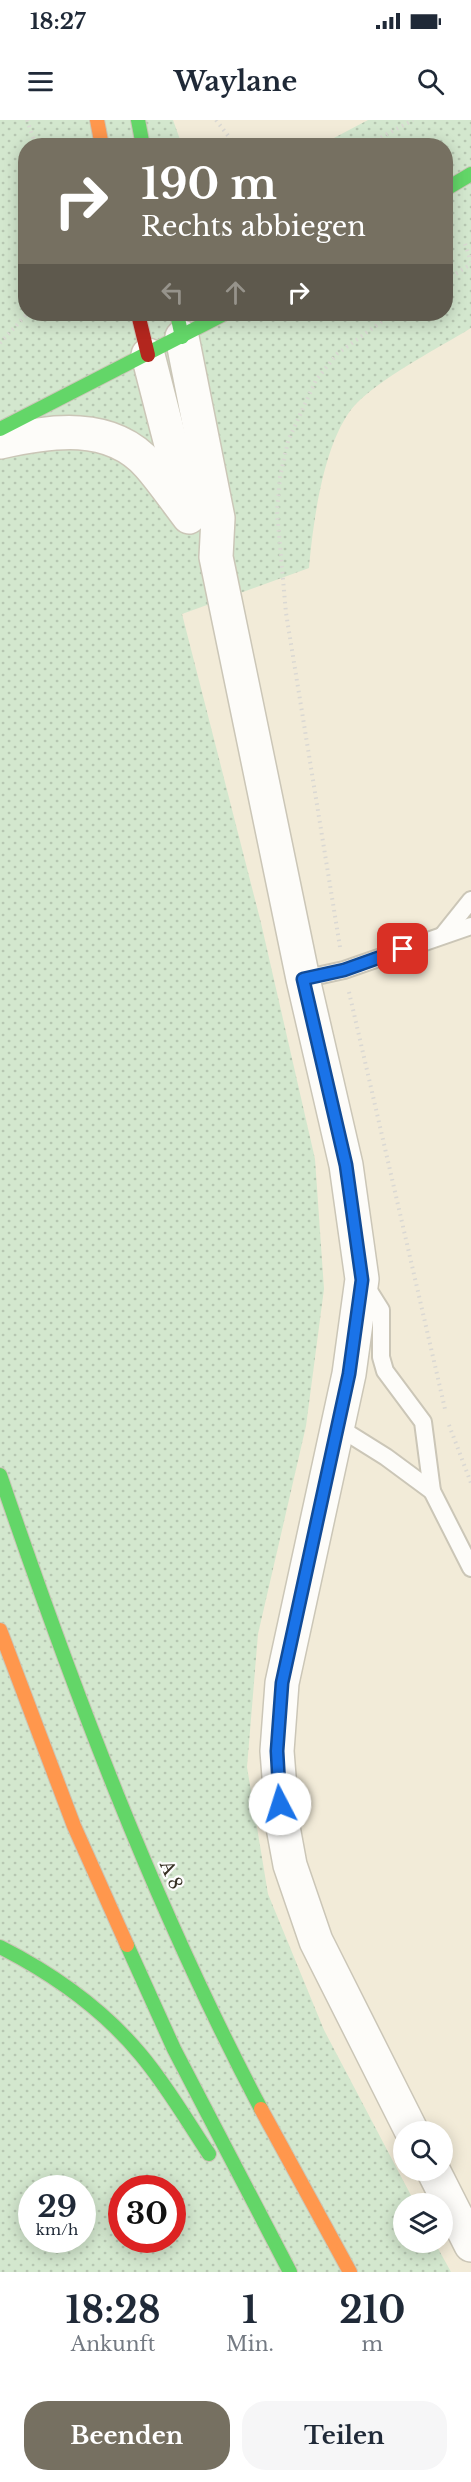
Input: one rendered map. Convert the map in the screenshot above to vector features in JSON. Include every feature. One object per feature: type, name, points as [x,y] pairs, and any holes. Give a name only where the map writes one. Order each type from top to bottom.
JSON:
[{"type":"main road","points":[[97,120],[100,138]]},
{"type":"main road","points":[[138,122],[141,138]]},
{"type":"main road","points":[[138,122],[145,138]]},
{"type":"main road","points":[[453,185],[471,174]]},
{"type":"main road","points":[[140,321],[148,355]]},
{"type":"main road","points":[[0,429],[148,355],[180,325],[196,321]]},
{"type":"main road","name":"A 8","points":[[0,1475],[48,1617],[127,1820],[218,2023],[316,2213],[350,2272]]},
{"type":"main road","points":[[0,1630],[74,1826],[174,2049],[290,2272]]},
{"type":"main road","points":[[0,1947],[33,1963],[84,2001],[141,2055],[274,2245]]},
{"type":"street","points":[[180,325],[218,518],[216,557],[303,979],[346,1165],[362,1280],[349,1374],[283,1674],[278,1714],[278,1782],[290,1865],[316,1941],[406,2121]]},
{"type":"street","points":[[148,355],[189,517]]},
{"type":"street","points":[[0,442],[55,432],[77,432],[112,440],[132,450],[149,465],[216,557]]},
{"type":"street","points":[[438,2181],[471,2245]]},
{"type":"lane","points":[[443,935],[471,900]]},
{"type":"lane","points":[[303,979],[344,970],[471,926]]},
{"type":"lane","points":[[362,1280],[381,1310],[381,1358],[385,1371],[423,1422],[432,1491],[471,1568]]},
{"type":"lane","points":[[338,1427],[386,1456],[432,1491]]},
{"type":"path","points":[[27,120],[33,138]]},
{"type":"path","points":[[216,120],[230,138]]},
{"type":"path","points":[[380,138],[413,120]]},
{"type":"path","points":[[453,275],[471,263],[465,244]]},
{"type":"path","points":[[0,343],[20,321]]},
{"type":"path","points":[[382,321],[337,354],[316,380],[288,441],[280,477],[277,512],[286,613],[344,970],[436,1377],[452,1434],[471,1483]]},
{"type":"green space","points":[[0,120],[173,120],[179,138],[18,138],[18,321],[453,321],[453,138],[334,138],[368,120],[471,120],[471,328],[385,380],[360,400],[348,415],[337,433],[322,479],[309,568],[182,614],[261,923],[315,1159],[324,1289],[306,1426],[258,1634],[247,1767],[268,1894],[324,2030],[393,2161],[393,2181],[403,2181],[410,2193],[393,2193],[393,2253],[441,2253],[451,2272],[0,2272]]},
{"type":"traffic: fast","points":[[138,120],[141,138]]},
{"type":"traffic: fast","points":[[453,185],[471,174]]},
{"type":"traffic: fast","points":[[179,321],[182,337]]},
{"type":"traffic: fast","points":[[0,429],[210,321]]},
{"type":"traffic: fast","points":[[0,1475],[57,1637],[118,1797],[185,1955],[261,2109]]},
{"type":"traffic: fast","points":[[127,1945],[174,2049],[290,2272]]},
{"type":"traffic: fast","points":[[0,1947],[58,1981],[94,2008],[126,2038],[168,2091],[209,2154]]},
{"type":"traffic: slow","points":[[97,120],[100,138]]},
{"type":"traffic: slow","points":[[0,1630],[74,1826],[127,1945]]},
{"type":"traffic: slow","points":[[261,2109],[350,2272]]},
{"type":"traffic: jam","points":[[140,321],[148,355]]},
{"type":"route","points":[[280,1804],[277,1751],[282,1683],[349,1374],[362,1280],[346,1165],[303,979],[344,970],[403,949]]}]
